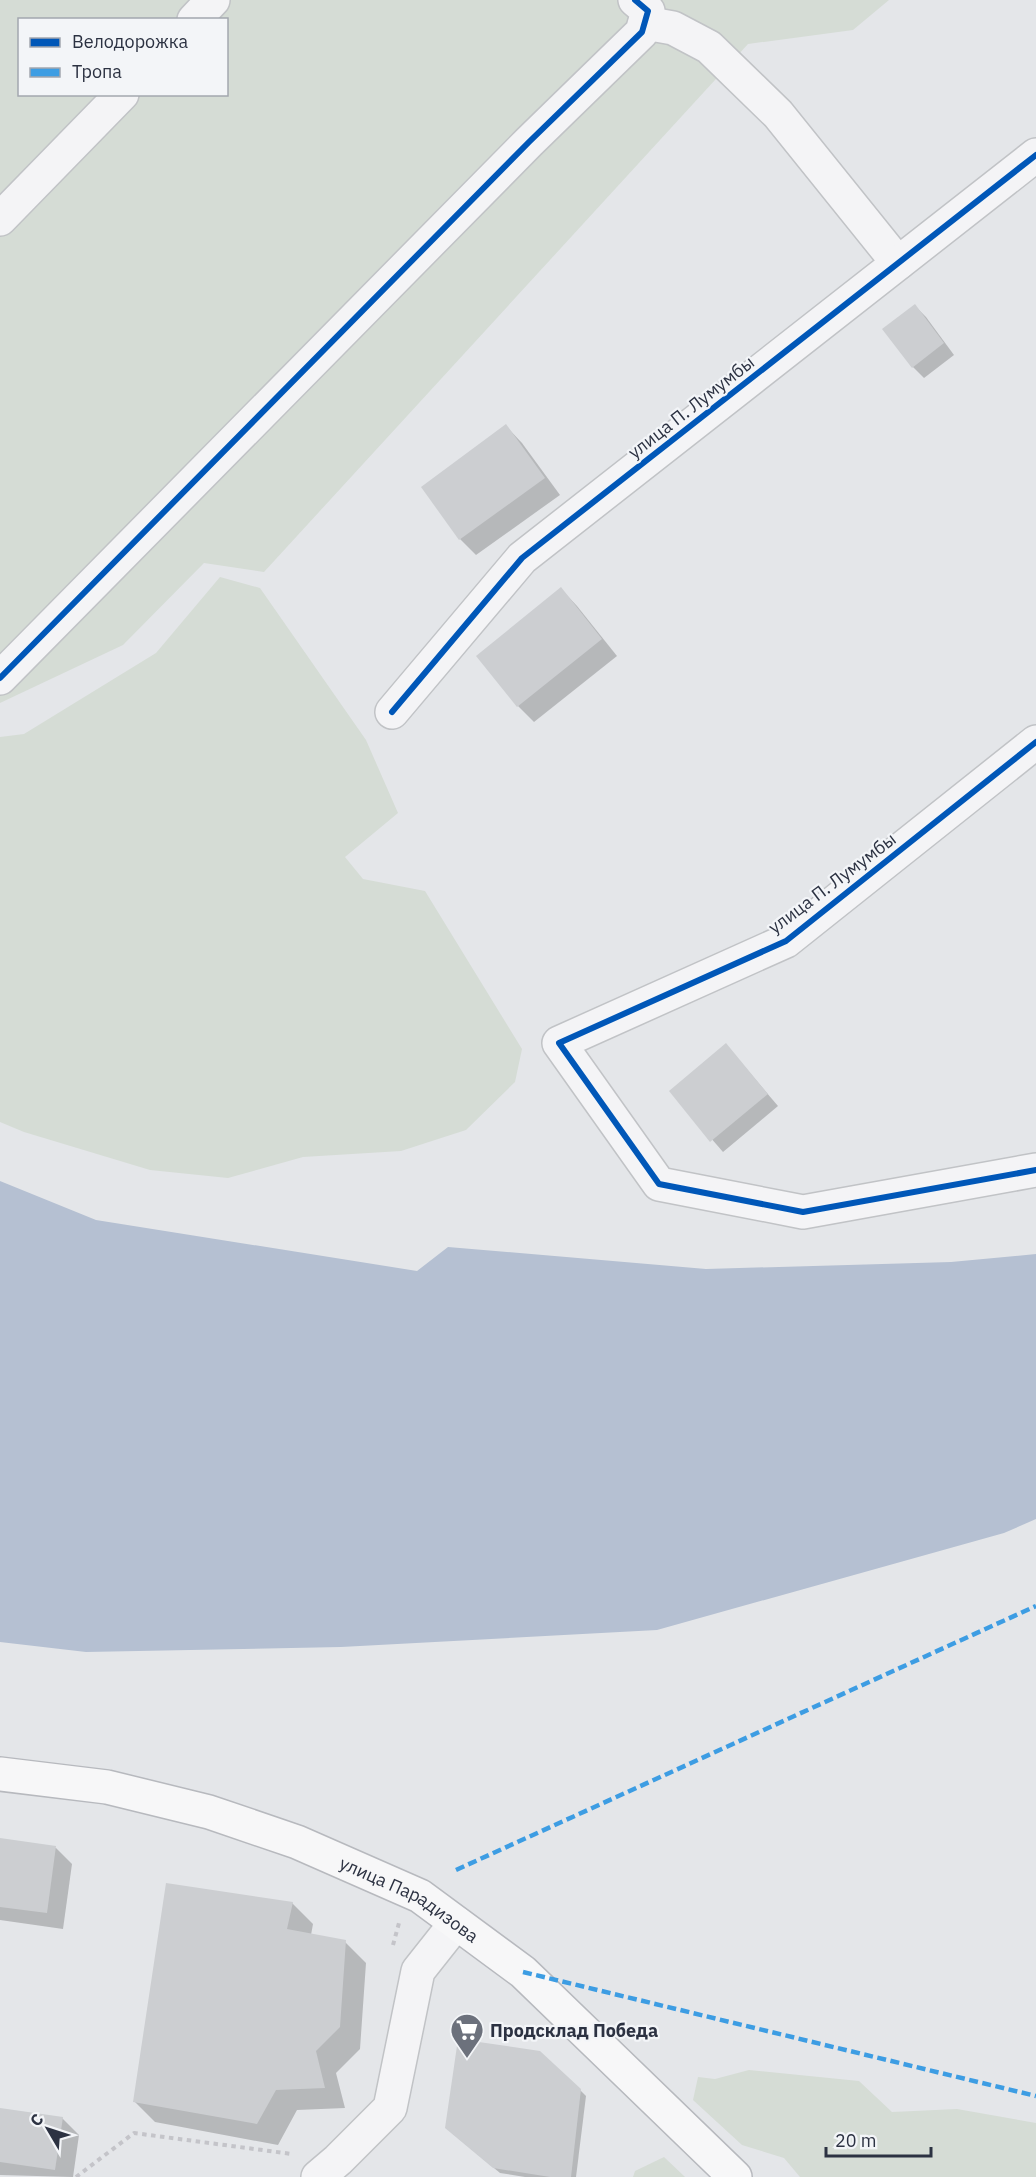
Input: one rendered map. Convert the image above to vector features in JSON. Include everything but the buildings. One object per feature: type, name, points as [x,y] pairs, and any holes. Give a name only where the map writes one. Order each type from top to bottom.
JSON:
[{"type":"highway","name":"улица Парадизова","points":[[0,1774],[107,1787],[220,1816],[297,1842],[420,1896],[523,1972],[735,2177]]},
{"type":"street","points":[[196,18],[213,0]]},
{"type":"street","points":[[640,12],[709,47],[777,114],[898,263]]},
{"type":"street","points":[[0,678],[487,183],[642,32],[640,12]]},
{"type":"street","points":[[0,219],[120,96]]},
{"type":"street","name":"улица П. Лумумбы","points":[[392,712],[522,558],[1036,155]]},
{"type":"street","name":"улица П. Лумумбы","points":[[1036,742],[786,941],[559,1044],[659,1184],[802,1212],[1036,1170]]},
{"type":"street","points":[[328,2168],[390,2108],[418,1971],[456,1923]]},
{"type":"path","points":[[390,1956],[399,1922]]},
{"type":"path","points":[[75,2177],[134,2133],[328,2168]]},
{"type":"shaded area","points":[[0,0],[889,0],[853,30],[748,44],[264,572],[204,563],[123,645],[0,703]]},
{"type":"shaded area","points":[[220,577],[260,588],[366,740],[398,813],[345,857],[363,879],[425,891],[522,1049],[515,1082],[466,1130],[401,1151],[303,1157],[228,1178],[150,1170],[24,1132],[0,1122],[0,737],[24,734],[156,653]]},
{"type":"shaded area","points":[[749,2070],[859,2081],[892,2112],[957,2109],[1036,2123],[1036,2177],[800,2177],[784,2158],[742,2145],[693,2100],[698,2077],[715,2079]]},
{"type":"shaded area","points":[[664,2157],[685,2177],[633,2177],[635,2171]]},
{"type":"water","points":[[0,1181],[96,1220],[417,1271],[448,1247],[706,1269],[951,1262],[1036,1254],[1036,1519],[1004,1533],[657,1630],[341,1647],[86,1652],[0,1642]]},
{"type":"marked path","points":[[456,1870],[1036,1606]]},
{"type":"marked path","points":[[523,1972],[1036,2096]]},
{"type":"cycle path","points":[[0,678],[529,142],[642,32],[648,11],[635,0]]},
{"type":"cycle path","points":[[392,712],[522,558],[1036,155]]},
{"type":"cycle path","points":[[1036,742],[786,941],[559,1043],[659,1184],[803,1212],[1036,1170]]},
{"type":"place","name":"Продсклад Победа","points":[[467,2059]]}]
